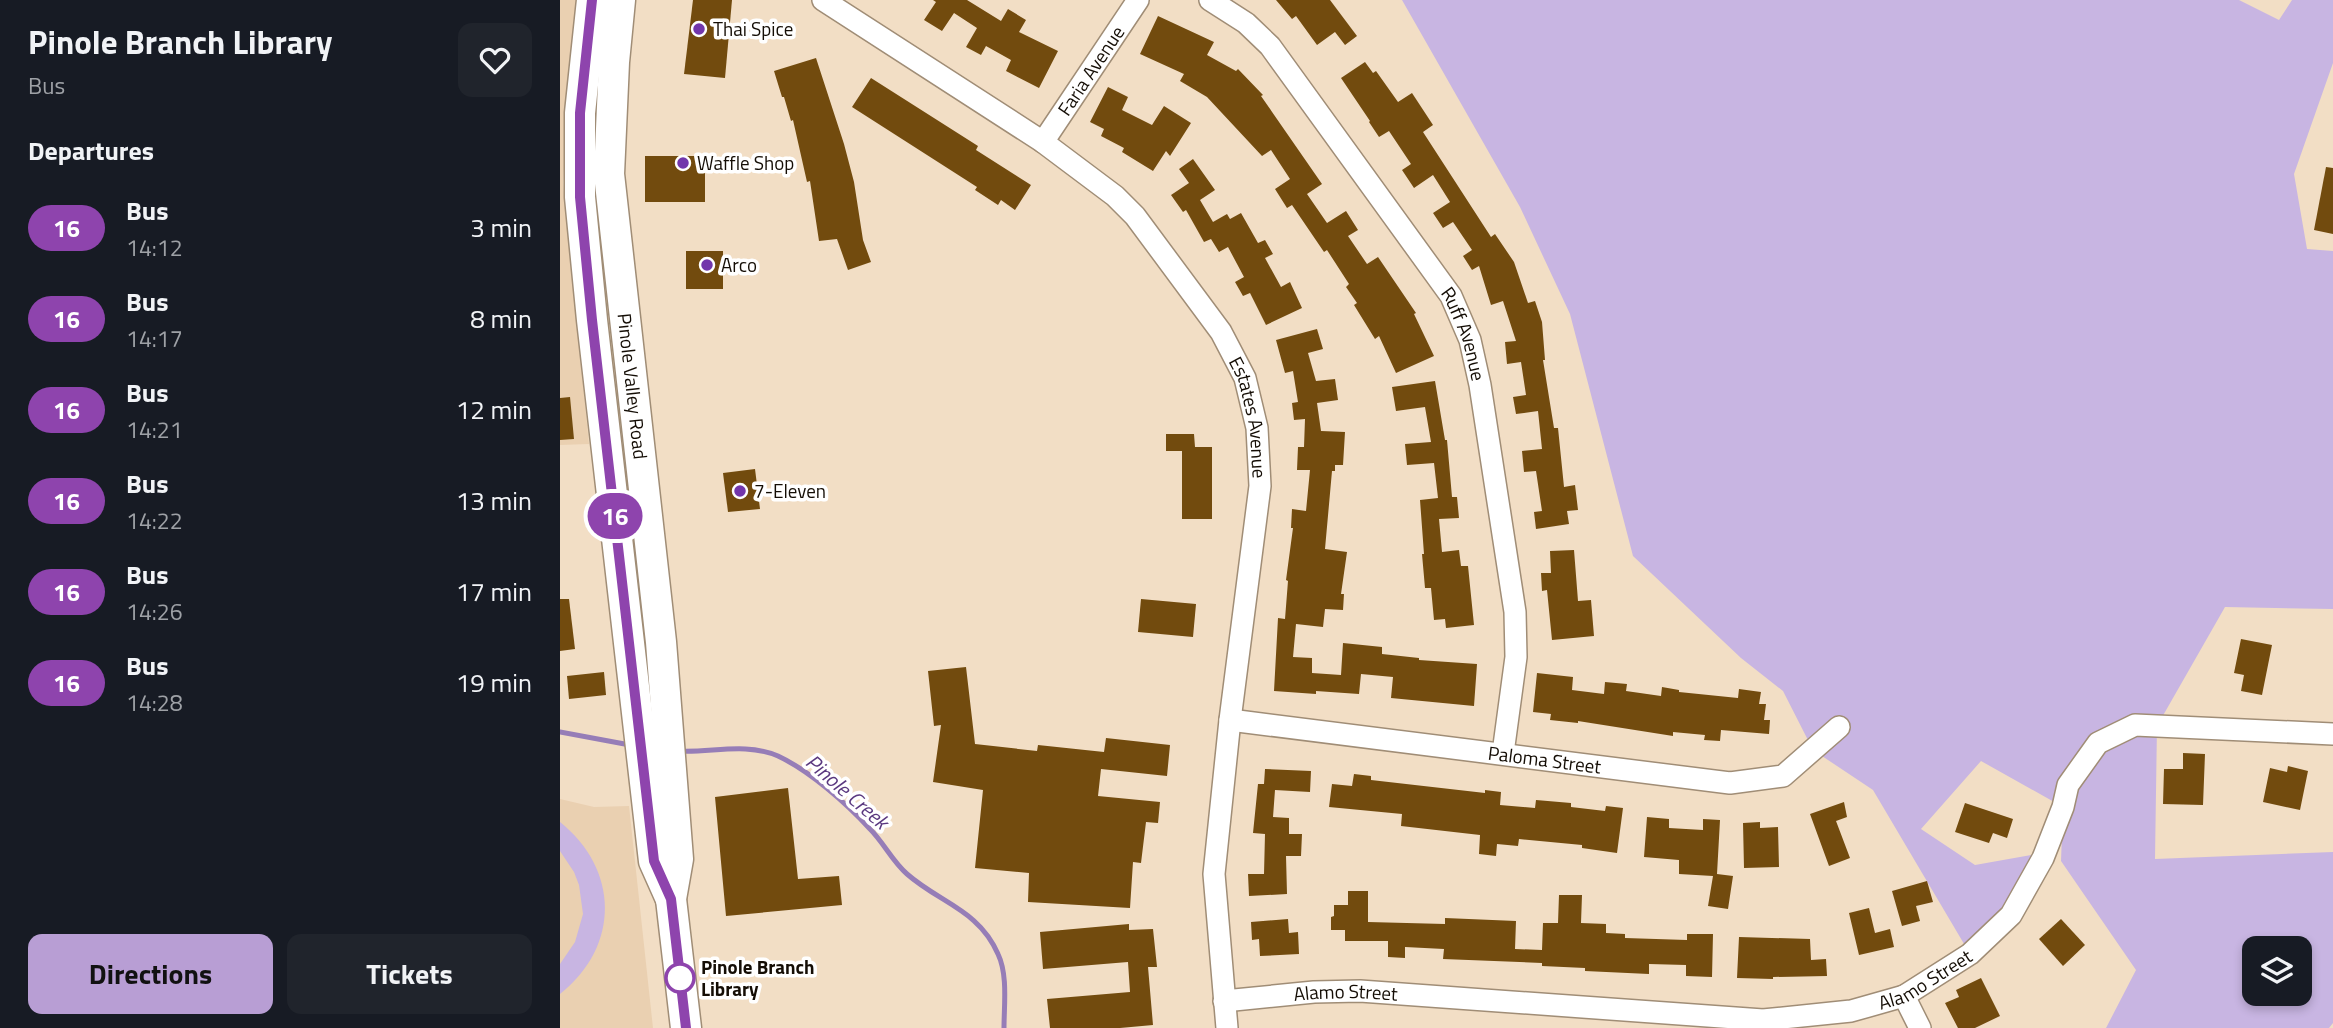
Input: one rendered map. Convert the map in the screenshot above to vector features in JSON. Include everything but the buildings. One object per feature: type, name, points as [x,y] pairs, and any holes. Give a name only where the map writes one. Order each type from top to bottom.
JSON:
[{"type":"main road","name":"Pinole Valley Road","points":[[592,0],[580,113],[580,197],[592,320],[652,713],[659,780],[678,859],[671,899],[686,1028]]},
{"type":"main road","name":"Pinole Valley Road","points":[[620,0],[609,174],[661,642],[652,713]]},
{"type":"street","name":"Estates Avenue","points":[[823,0],[1043,142],[1109,191],[1135,216],[1221,332],[1245,378],[1257,428],[1260,486],[1230,720],[1214,874],[1227,1028]]},
{"type":"street","name":"Faria Avenue","points":[[1043,142],[1138,0]]},
{"type":"street","name":"Ruff Avenue","points":[[1210,0],[1245,23],[1270,46],[1451,296],[1470,340],[1480,385],[1515,612],[1516,657],[1503,753]]},
{"type":"street","name":"Paloma Street","points":[[1230,720],[1730,783],[1783,776],[1839,727]]},
{"type":"street","name":"Alamo Street","points":[[1224,1001],[1314,992],[1360,991],[1763,1020],[1851,1011],[1904,996],[1970,954],[2011,915],[2042,858],[2063,807],[2068,785],[2098,743],[2135,725],[2333,734]]},
{"type":"street","points":[[1904,996],[1920,1028]]},
{"type":"shaded area","points":[[560,0],[576,0],[563,183],[589,444],[560,445]]},
{"type":"shaded area","points":[[1402,0],[2239,0],[2279,20],[2292,0],[2333,0],[2333,63],[2294,174],[2307,249],[2333,251],[2333,609],[2225,607],[2157,726],[2155,859],[2333,852],[2333,1023],[2329,1028],[2106,1028],[2136,970],[2061,861],[2063,807],[1981,761],[1921,829],[1975,865],[2037,854],[2011,915],[1970,954],[1873,790],[1813,750],[1783,691],[1741,658],[1633,556],[1570,314],[1520,207]]},
{"type":"shaded area","points":[[560,799],[594,807],[629,806],[653,1028],[560,1028]]},
{"type":"shaded area","points":[[560,822],[579,841],[593,862],[602,884],[605,908],[602,931],[594,953],[580,975],[560,994],[560,964],[575,942],[583,914],[579,885],[560,851]]},
{"type":"waterway","name":"Pinole Creek","points":[[560,732],[630,745]]},
{"type":"waterway","name":"Pinole Creek","points":[[678,751],[741,749],[766,752],[790,762],[827,788],[870,829],[907,874],[970,917],[990,939],[1003,971],[1004,1028]]},
{"type":"bus line","name":"16","points":[[592,0],[580,113],[580,197],[654,861],[671,899],[686,1028]]},
{"type":"place","name":"Thai Spice","points":[[699,29]]},
{"type":"place","name":"Waffle Shop","points":[[683,163]]},
{"type":"place","name":"Arco","points":[[707,265]]},
{"type":"place","name":"7-Eleven","points":[[740,491]]},
{"type":"place","name":"Pinole Branch Library","points":[[680,978]]}]
